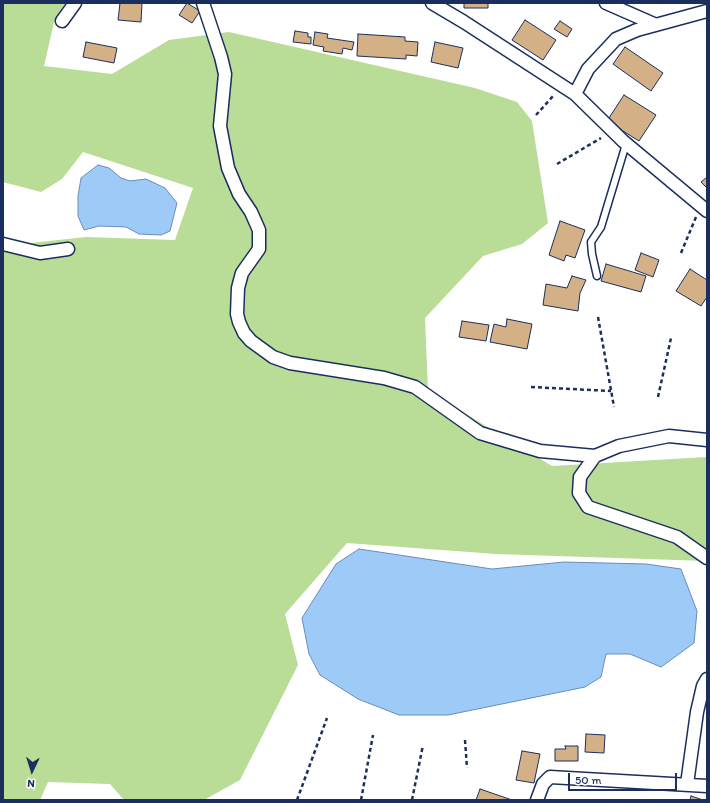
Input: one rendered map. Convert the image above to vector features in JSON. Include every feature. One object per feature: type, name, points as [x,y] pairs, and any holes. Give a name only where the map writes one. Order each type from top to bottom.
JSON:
[{"type":"street","points":[[62,22],[75,3]]},
{"type":"street","points":[[203,3],[222,57],[225,74],[220,126],[228,168],[239,194],[251,212],[259,230],[259,249],[242,273],[238,296],[239,322],[244,333],[251,341],[272,356],[290,363],[384,378],[415,387],[480,434],[540,451],[595,456],[619,446],[669,436],[707,440]]},
{"type":"street","points":[[606,3],[654,24]]},
{"type":"street","points":[[436,4],[574,94],[626,144],[702,213]]},
{"type":"street","points":[[574,94],[588,69],[616,39],[654,24],[707,11]]},
{"type":"street","points":[[3,244],[40,253],[68,249]]},
{"type":"street","points":[[595,456],[580,477],[579,493],[588,508],[677,537],[707,558]]},
{"type":"street","points":[[687,784],[697,712],[703,686],[707,679]]},
{"type":"street","points":[[537,800],[543,784],[550,777],[707,786]]},
{"type":"lane","points":[[597,276],[591,242],[601,226],[626,144]]},
{"type":"path","points":[[536,115],[557,91]]},
{"type":"path","points":[[557,164],[606,135]]},
{"type":"path","points":[[681,254],[702,213]]},
{"type":"path","points":[[598,317],[614,407]]},
{"type":"path","points":[[658,397],[671,338]]},
{"type":"path","points":[[531,388],[611,391]]},
{"type":"path","points":[[297,800],[327,718]]},
{"type":"path","points":[[361,800],[373,735]]},
{"type":"path","points":[[464,740],[467,768]]},
{"type":"path","points":[[412,800],[423,745]]},
{"type":"green space","points":[[65,3],[55,18],[44,66],[112,74],[169,40],[229,32],[475,88],[517,102],[532,121],[548,223],[522,244],[483,256],[425,318],[428,391],[552,466],[707,457],[707,561],[496,554],[347,543],[285,614],[298,665],[240,780],[204,800],[124,800],[110,784],[48,782],[40,800],[3,800],[3,246],[86,237],[175,240],[193,188],[83,152],[62,179],[41,192],[3,182],[3,4]]},
{"type":"water","points":[[98,165],[109,168],[121,178],[130,181],[146,179],[165,188],[177,203],[170,231],[161,235],[139,234],[126,227],[99,226],[84,230],[78,216],[78,196],[81,178]]},
{"type":"water","points":[[359,549],[492,569],[564,562],[646,564],[681,569],[697,611],[694,643],[661,667],[630,654],[606,654],[601,677],[585,687],[448,715],[399,715],[358,699],[320,675],[309,654],[302,618],[336,564]]},
{"type":"building","points":[[120,3],[142,3],[141,22],[118,20]]},
{"type":"building","points":[[187,3],[200,11],[192,23],[179,15]]},
{"type":"building","points":[[464,3],[488,3],[488,8],[464,8]]},
{"type":"building","points":[[525,20],[556,40],[543,60],[512,40]]},
{"type":"building","points":[[560,21],[572,29],[567,37],[554,29]]},
{"type":"building","points":[[295,31],[308,33],[308,37],[311,37],[311,44],[293,42]]},
{"type":"building","points":[[315,32],[328,34],[327,38],[354,42],[352,50],[343,48],[342,54],[323,51],[324,47],[313,45]]},
{"type":"building","points":[[358,34],[405,37],[405,41],[418,42],[417,56],[406,55],[406,59],[357,56]]},
{"type":"building","points":[[86,42],[117,48],[114,63],[83,57]]},
{"type":"building","points":[[435,42],[463,48],[458,68],[431,62]]},
{"type":"building","points":[[625,47],[663,73],[651,91],[613,64]]},
{"type":"building","points":[[624,95],[656,115],[639,141],[607,121]]},
{"type":"building","points":[[707,177],[707,188],[701,182]]},
{"type":"building","points":[[560,221],[585,230],[575,258],[566,255],[564,261],[549,255]]},
{"type":"building","points":[[641,253],[659,260],[653,277],[635,270]]},
{"type":"building","points":[[606,264],[646,276],[641,292],[601,281]]},
{"type":"building","points":[[690,269],[707,280],[707,297],[701,306],[676,291]]},
{"type":"building","points":[[572,276],[586,280],[580,293],[578,311],[543,305],[546,284],[567,288]]},
{"type":"building","points":[[507,319],[532,324],[527,349],[490,342],[494,324],[506,327]]},
{"type":"building","points":[[462,321],[489,325],[486,341],[459,337]]},
{"type":"building","points":[[586,734],[605,735],[604,753],[585,752]]},
{"type":"building","points":[[565,746],[578,746],[578,761],[555,761],[555,749],[566,749]]},
{"type":"building","points":[[522,751],[540,754],[534,783],[516,780]]},
{"type":"building","points":[[480,789],[512,800],[476,800]]},
{"type":"building","points":[[691,796],[703,800],[690,800]]}]
